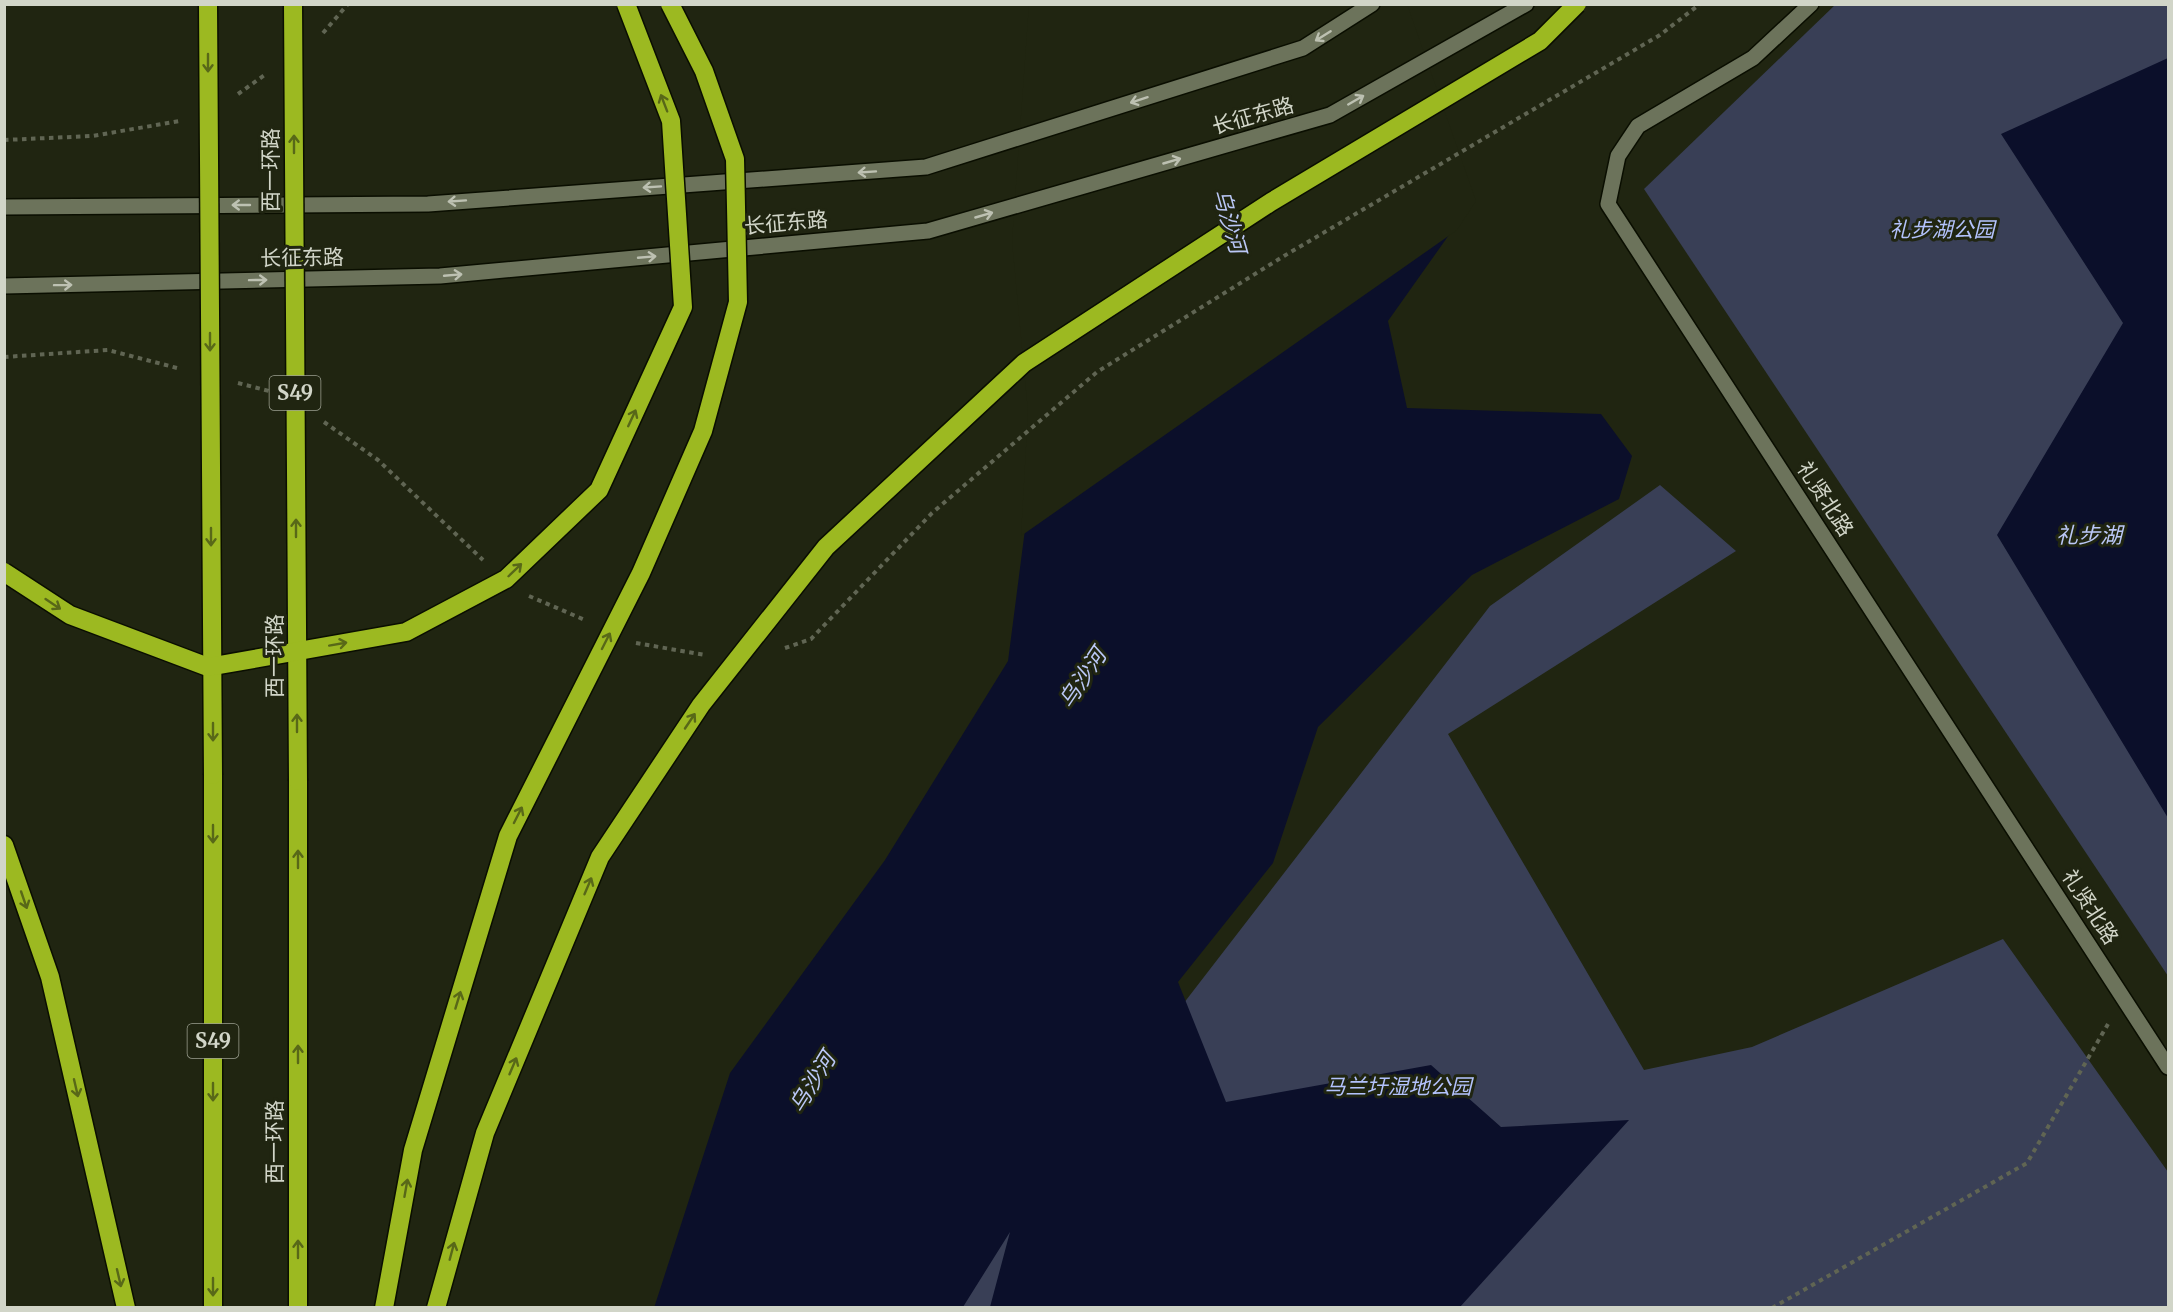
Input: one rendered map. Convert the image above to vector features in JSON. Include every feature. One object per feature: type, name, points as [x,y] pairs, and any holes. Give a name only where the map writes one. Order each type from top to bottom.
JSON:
[{"type":"highway","name":"S49","points":[[208,4],[213,1308]]},
{"type":"highway","name":"西一环路","points":[[293,4],[298,782],[298,1308]]},
{"type":"highway","points":[[4,572],[70,615],[208,667],[406,632],[506,579],[599,490],[683,307],[671,121],[626,4]]},
{"type":"highway","points":[[384,1308],[413,1150],[508,836],[640,573],[703,431],[738,302],[735,159],[704,71],[670,4]]},
{"type":"highway","points":[[436,1308],[484,1133],[600,857],[701,705],[826,546],[1024,363],[1271,202],[1540,41],[1577,4]]},
{"type":"highway","points":[[4,845],[50,977],[126,1308]]},
{"type":"main road","points":[[4,207],[428,204],[926,167],[1303,48],[1372,4]]},
{"type":"main road","name":"长征东路","points":[[4,286],[440,276],[928,231],[1330,115],[1526,4]]},
{"type":"main road","name":"礼贤北路","points":[[1811,4],[1753,58],[1638,126],[1618,156],[1608,204],[2169,1067]]},
{"type":"path","points":[[779,650],[811,639],[932,513],[1097,372],[1284,256],[1660,35],[1700,4]]},
{"type":"path","points":[[4,357],[108,350],[186,370]]},
{"type":"path","points":[[231,381],[275,393]]},
{"type":"path","points":[[323,421],[378,460],[487,564]]},
{"type":"path","points":[[523,593],[595,625]]},
{"type":"path","points":[[626,638],[636,643],[714,657]]},
{"type":"path","points":[[1772,1308],[2027,1163],[2123,997]]},
{"type":"green space","name":"礼步湖公园","points":[[1835,5],[2168,5],[2168,976],[1644,189]]},
{"type":"green space","name":"马兰圩湿地公园","points":[[1660,485],[1736,551],[1448,734],[1644,1070],[1752,1047],[2003,939],[2168,1172],[2168,1307],[942,1308],[1170,1021],[1490,606]]},
{"type":"water","name":"礼步湖","points":[[2168,58],[2168,818],[1997,535],[2123,323],[2001,134]]},
{"type":"water","name":"乌沙河","points":[[1473,201],[1388,321],[1407,408],[1601,414],[1632,456],[1619,499],[1472,575],[1318,727],[1273,863],[1178,982],[1226,1102],[1431,1065],[1501,1127],[1629,1120],[1460,1307],[990,1307],[1010,1232],[963,1307],[654,1308],[730,1073],[885,860],[1008,661],[1027,514]]},
{"type":"pier","points":[[1029,4],[1407,4],[1476,201],[1457,230],[1021,536],[1028,412],[1012,241]]}]
